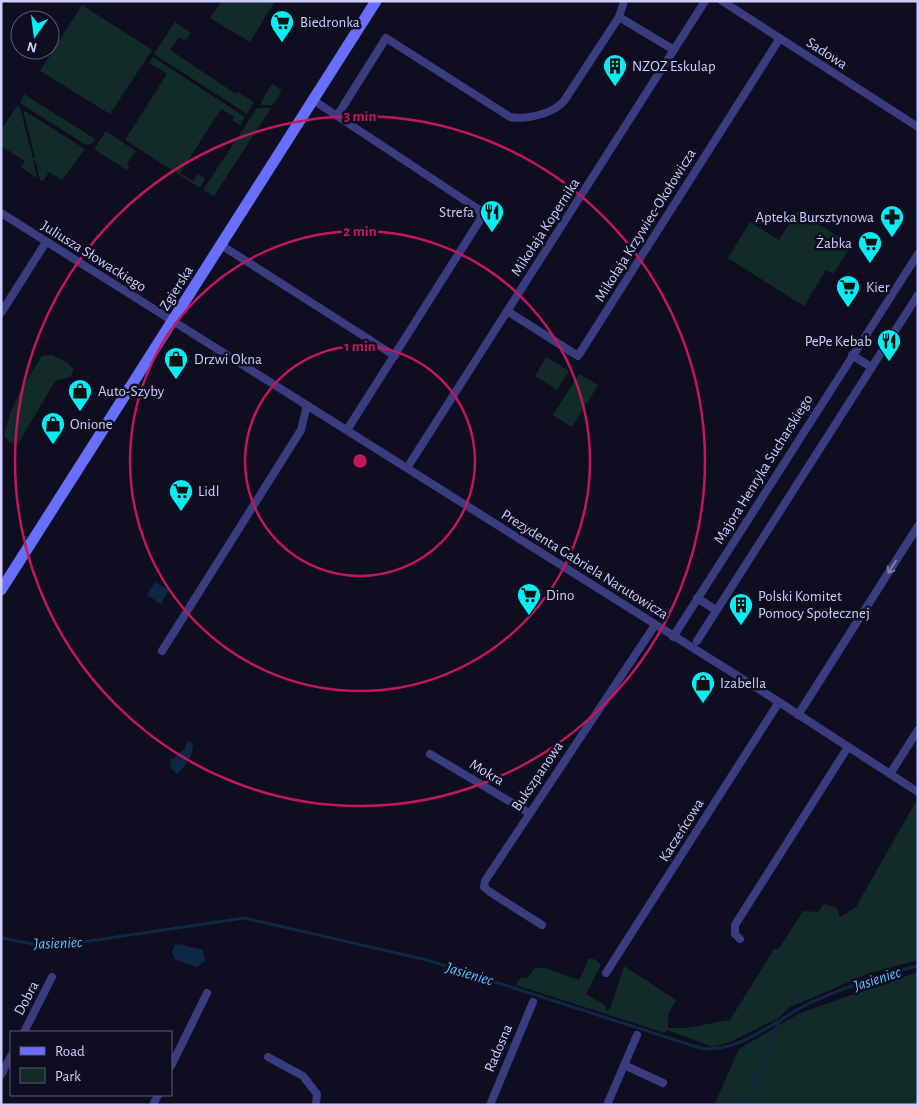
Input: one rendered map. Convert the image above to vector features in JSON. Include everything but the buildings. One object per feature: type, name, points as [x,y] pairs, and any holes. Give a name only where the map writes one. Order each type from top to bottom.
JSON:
[{"type":"main road","name":"Zgierska","points":[[1,590],[376,1]]},
{"type":"street","points":[[337,116],[386,38],[510,117],[534,116],[554,110],[564,102],[619,17],[624,1]]},
{"type":"street","name":"Mikołaja Kopernika","points":[[407,468],[705,1]]},
{"type":"street","name":"Sadowa","points":[[722,1],[918,127]]},
{"type":"street","points":[[619,17],[674,50]]},
{"type":"street","name":"Mikołaja Krzywiec-Okołowicza","points":[[507,311],[578,356],[780,38]]},
{"type":"street","points":[[313,100],[478,209],[481,214],[480,220],[347,430]]},
{"type":"street","name":"Juliusza Słowackiego","points":[[1,213],[173,321]]},
{"type":"street","points":[[1,313],[46,242]]},
{"type":"street","points":[[221,245],[394,356]]},
{"type":"street","name":"Majora Henryka Sucharskiego","points":[[674,637],[697,598],[918,254]]},
{"type":"street","points":[[697,641],[918,294]]},
{"type":"street","name":"Prezydenta Gabriela Narutowicza","points":[[173,321],[798,714],[918,792]]},
{"type":"street","points":[[852,355],[871,367]]},
{"type":"street","points":[[162,651],[301,430],[307,405]]},
{"type":"street","points":[[798,714],[918,526]]},
{"type":"street","points":[[697,598],[716,610]]},
{"type":"street","name":"Bukszpanowa","points":[[542,925],[484,887],[485,881],[655,625]]},
{"type":"street","name":"Kaczeńcowa","points":[[606,973],[779,702]]},
{"type":"street","points":[[890,774],[918,730]]},
{"type":"street","points":[[740,938],[735,934],[735,925],[848,747]]},
{"type":"street","name":"Mokra","points":[[430,754],[529,813]]},
{"type":"street","name":"Dobra","points":[[25,1031],[52,977]]},
{"type":"street","points":[[172,1064],[207,993]]},
{"type":"street","name":"Radosna","points":[[490,1105],[532,1002]]},
{"type":"street","points":[[607,1105],[637,1035]]},
{"type":"street","points":[[268,1057],[308,1080],[317,1094],[316,1105]]},
{"type":"street","points":[[1,1076],[10,1058]]},
{"type":"street","points":[[624,1066],[663,1083]]},
{"type":"green space","points":[[221,1],[275,1],[250,42],[210,18]]},
{"type":"green space","points":[[82,5],[152,50],[110,114],[40,71],[47,60],[60,60],[60,40]]},
{"type":"green space","points":[[175,22],[191,33],[185,41],[179,37],[170,50],[236,94],[238,92],[254,102],[247,114],[154,54]]},
{"type":"green space","points":[[153,57],[245,117],[240,125],[233,121],[234,117],[221,109],[180,173],[193,181],[198,174],[205,178],[200,188],[125,140],[167,74],[149,63]]},
{"type":"green space","points":[[272,84],[282,90],[273,105],[262,105],[261,102]]},
{"type":"green space","points":[[24,94],[95,139],[91,144],[86,145],[20,103]]},
{"type":"green space","points":[[17,106],[20,108],[33,159],[35,157],[23,110],[85,149],[62,180],[49,172],[43,181],[40,180],[36,162],[33,160],[37,178],[21,167],[25,161],[1,146],[1,130]]},
{"type":"green space","points":[[257,108],[271,108],[214,196],[203,190]]},
{"type":"green space","points":[[106,131],[136,151],[127,164],[129,166],[127,170],[94,149]]},
{"type":"green space","points":[[797,211],[852,245],[833,274],[826,270],[804,306],[728,258],[750,222],[779,240]]},
{"type":"green space","points":[[52,355],[68,363],[74,370],[70,377],[55,381],[18,444],[9,442],[4,436],[10,414],[19,394],[42,356]]},
{"type":"green space","points":[[546,357],[569,371],[557,390],[535,376]]},
{"type":"green space","points":[[579,374],[598,385],[572,427],[553,415]]},
{"type":"green space","points":[[915,803],[918,805],[918,960],[870,973],[790,1007],[777,1019],[732,1041],[713,1047],[667,1030],[665,1033],[516,985],[520,978],[528,977],[535,968],[545,968],[579,980],[589,958],[596,960],[601,965],[586,994],[605,1005],[606,1012],[611,1006],[624,966],[676,1000],[668,1015],[668,1028],[686,1028],[730,1020],[774,949],[778,950],[803,911],[818,912],[824,904],[837,908],[840,917],[856,907]]},
{"type":"green space","points":[[918,972],[918,1105],[714,1105],[739,1049],[800,1013]]},
{"type":"water","points":[[155,582],[169,590],[161,604],[147,595]]},
{"type":"water","points":[[188,741],[193,743],[192,752],[186,764],[177,774],[171,768],[170,759],[175,758],[178,753],[184,750]]},
{"type":"water","points":[[179,944],[203,950],[205,961],[196,967],[175,959],[172,952],[175,945]]},
{"type":"waterway","name":"Jasieniec","points":[[1,938],[39,945],[76,943],[244,918],[427,960],[700,1048],[730,1046],[758,1033],[825,996],[877,977],[918,966]]},
{"type":"waterway","points":[[753,1088],[779,1021]]},
{"type":"waterway","points":[[746,1105],[751,1094]]},
{"type":"place","name":"Biedronka","points":[[282,43]]},
{"type":"place","name":"NZOZ Eskulap","points":[[615,87]]},
{"type":"place","name":"Strefa","points":[[492,233]]},
{"type":"place","name":"Apteka Bursztynowa","points":[[892,238]]},
{"type":"place","name":"Żabka","points":[[870,264]]},
{"type":"place","name":"Kier","points":[[848,308]]},
{"type":"place","name":"PePe Kebab","points":[[889,362]]},
{"type":"place","name":"Drzwi Okna","points":[[176,380]]},
{"type":"place","name":"Auto-Szyby","points":[[80,412]]},
{"type":"place","name":"Onione","points":[[53,445]]},
{"type":"place","name":"Lidl","points":[[181,512]]},
{"type":"place","name":"Dino","points":[[529,616]]},
{"type":"place","name":"Polski Komitet Pomocy Społecznej","points":[[741,626]]},
{"type":"place","name":"Izabella","points":[[703,704]]}]
